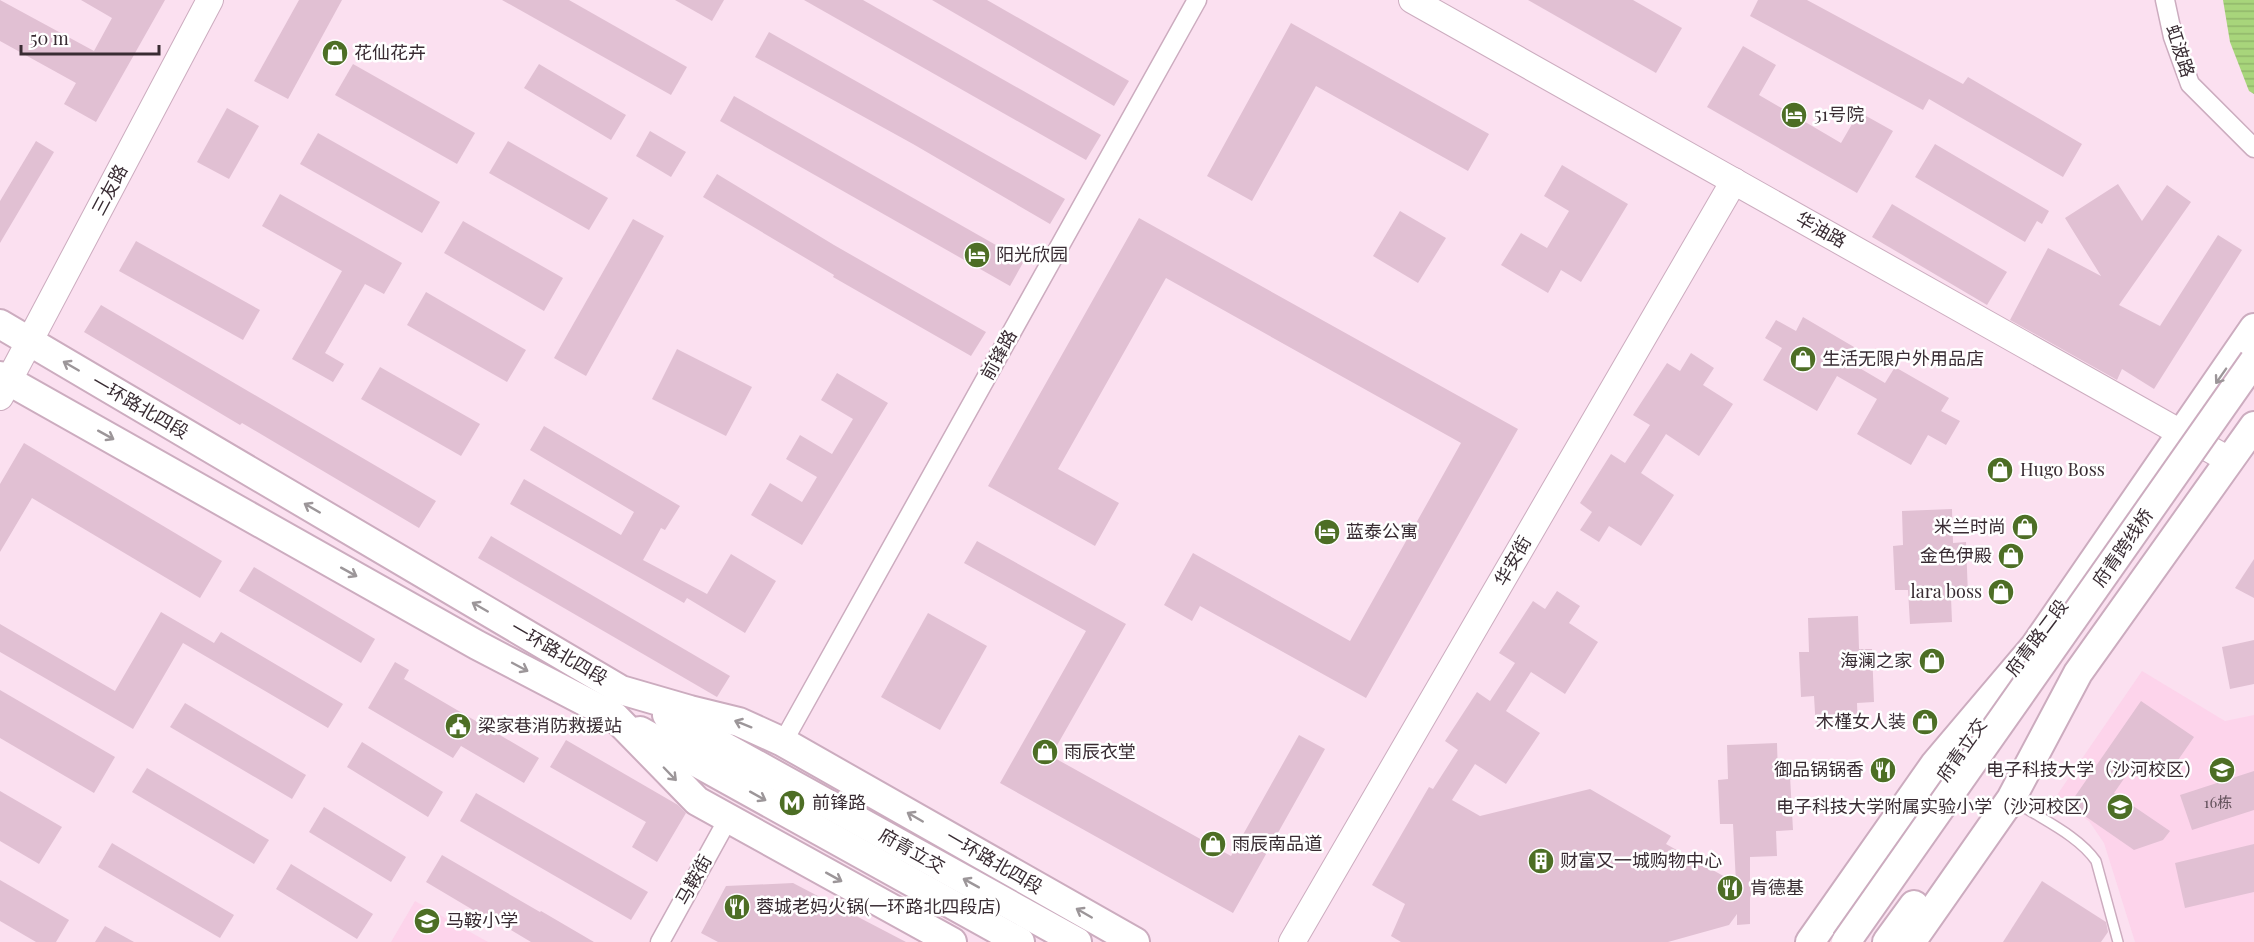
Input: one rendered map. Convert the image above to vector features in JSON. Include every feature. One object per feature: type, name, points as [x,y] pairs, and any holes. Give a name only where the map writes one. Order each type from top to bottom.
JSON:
[{"type":"main road","name":"一环路北四段","points":[[0,324],[618,703],[697,801],[952,942]]},
{"type":"main road","name":"府青路二段","points":[[1810,942],[1935,764],[2035,646],[2254,328]]},
{"type":"main road","name":"府青跨线桥","points":[[1846,942],[2254,361]]},
{"type":"main road","name":"一环路北四段","points":[[3,385],[477,645],[618,703],[690,710],[739,722],[783,742],[1135,942]]},
{"type":"main road","name":"府青跨线桥","points":[[1866,942],[2254,395]]},
{"type":"main road","points":[[1911,942],[2078,673],[2254,426]]},
{"type":"main road","name":"府青立交","points":[[1827,942],[2035,646]]},
{"type":"main road","name":"府青立交","points":[[618,703],[1020,942]]},
{"type":"main road","name":"府青立交","points":[[618,703],[1077,942]]},
{"type":"main road","points":[[1887,942],[2001,798]]},
{"type":"street","name":"三友路","points":[[3,385],[30,342],[210,0]]},
{"type":"street","name":"前锋路","points":[[783,742],[1197,0]]},
{"type":"street","name":"华油路","points":[[1412,0],[2229,460]]},
{"type":"street","name":"虹波路","points":[[2165,0],[2173,37],[2190,84],[2254,148]]},
{"type":"street","name":"华安街","points":[[1292,942],[1734,181]]},
{"type":"street","name":"马鞍街","points":[[660,942],[728,819]]},
{"type":"lane","points":[[2001,798],[2079,842],[2090,852],[2096,861],[2118,942]]},
{"type":"shaded area","points":[[2223,0],[2254,0],[2254,94],[2249,91],[2230,42]]},
{"type":"shaded area","name":"电子科技大学附属实验小学（沙河校区）","points":[[2142,671],[2225,721],[2254,715],[2254,942],[2135,942],[2104,843],[2089,821],[2055,798]]},
{"type":"shaded area","name":"马鞍小学","points":[[415,901],[488,942],[391,942]]},
{"type":"building","points":[[0,0],[94,51],[112,18],[81,0],[165,0],[96,122],[64,104],[76,83],[0,41]]},
{"type":"building","points":[[299,0],[342,0],[288,99],[254,81]]},
{"type":"building","points":[[502,0],[569,0],[687,67],[671,95]]},
{"type":"building","points":[[675,0],[724,0],[712,21]]},
{"type":"building","points":[[804,0],[863,0],[1101,135],[1086,160]]},
{"type":"building","points":[[932,0],[987,0],[1129,81],[1114,106]]},
{"type":"building","points":[[1528,0],[1633,0],[1682,28],[1656,73]]},
{"type":"building","points":[[1758,0],[1807,0],[1963,84],[1968,77],[2082,144],[2063,177],[1929,99],[1923,110],[1750,16]]},
{"type":"building","points":[[1291,23],[1489,134],[1468,171],[1316,86],[1252,201],[1207,176]]},
{"type":"building","points":[[769,32],[1065,199],[1050,224],[913,144],[755,57]]},
{"type":"building","points":[[1743,46],[1776,65],[1759,95],[1841,143],[1859,112],[1893,131],[1857,193],[1707,107]]},
{"type":"building","points":[[353,64],[475,133],[457,164],[335,95]]},
{"type":"building","points":[[539,64],[626,115],[611,140],[524,88]]},
{"type":"building","points":[[734,96],[1024,261],[1010,286],[720,121]]},
{"type":"building","points":[[227,108],[259,126],[229,179],[197,162]]},
{"type":"building","points":[[650,131],[686,152],[671,177],[636,156]]},
{"type":"building","points":[[318,133],[440,202],[422,233],[300,164]]},
{"type":"building","points":[[36,141],[54,152],[0,243],[0,201]]},
{"type":"building","points":[[508,141],[608,198],[589,230],[489,173]]},
{"type":"building","points":[[1935,144],[2049,211],[2042,224],[2037,221],[2025,242],[1915,177]]},
{"type":"building","points":[[1562,165],[1628,204],[1581,282],[1561,270],[1548,293],[1501,265],[1521,233],[1547,248],[1569,211],[1544,196]]},
{"type":"building","points":[[717,174],[834,245],[986,332],[971,356],[833,277],[834,275],[703,197]]},
{"type":"building","points":[[2118,184],[2142,221],[2167,185],[2191,202],[2119,305],[2160,326],[2218,235],[2242,250],[2154,389],[2122,369],[2117,380],[2010,320],[2048,248],[2101,276],[2065,218]]},
{"type":"building","points":[[280,194],[402,263],[384,294],[365,284],[325,353],[344,364],[333,382],[292,359],[342,271],[262,226]]},
{"type":"building","points":[[1892,204],[2007,272],[1987,305],[1872,237]]},
{"type":"building","points":[[1400,211],[1446,238],[1418,283],[1373,256]]},
{"type":"building","points":[[1139,218],[1518,429],[1366,698],[1200,606],[1192,621],[1164,605],[1193,553],[1350,641],[1461,443],[1166,278],[1058,469],[1119,503],[1095,546],[988,486]]},
{"type":"building","points":[[633,219],[664,236],[586,376],[554,358]]},
{"type":"building","points":[[463,221],[563,278],[544,311],[444,253]]},
{"type":"building","points":[[136,241],[260,310],[243,340],[119,271]]},
{"type":"building","points":[[426,292],[526,350],[507,382],[407,325]]},
{"type":"building","points":[[101,305],[436,501],[419,528],[84,332]]},
{"type":"building","points":[[1803,317],[1854,347],[1846,360],[1885,383],[1895,367],[1949,398],[1941,411],[1960,421],[1946,445],[1928,435],[1911,465],[1857,434],[1877,399],[1837,376],[1817,411],[1763,380],[1782,348],[1765,338],[1776,320],[1796,331]]},
{"type":"building","points":[[677,349],[752,387],[726,436],[652,399]]},
{"type":"building","points":[[1691,353],[1714,368],[1703,385],[1733,404],[1699,456],[1666,434],[1641,473],[1674,495],[1641,546],[1609,526],[1599,542],[1580,530],[1592,512],[1580,503],[1611,454],[1625,463],[1650,425],[1633,415],[1667,363],[1680,371]]},
{"type":"building","points":[[380,367],[480,424],[461,456],[361,399]]},
{"type":"building","points":[[837,373],[888,403],[802,545],[751,515],[770,483],[802,502],[817,477],[786,459],[800,435],[832,454],[853,419],[821,400]]},
{"type":"building","points":[[544,426],[680,506],[665,530],[661,528],[643,560],[707,594],[731,554],[776,581],[745,633],[687,598],[684,603],[510,504],[524,479],[621,535],[634,512],[530,450]]},
{"type":"building","points":[[24,443],[222,561],[200,598],[32,498],[0,552],[0,484]]},
{"type":"building","points":[[1952,509],[1953,543],[1966,542],[1968,596],[1951,597],[1952,622],[1910,624],[1908,590],[1895,590],[1893,546],[1903,545],[1902,511]]},
{"type":"building","points":[[491,536],[730,676],[717,697],[478,558]]},
{"type":"building","points":[[977,541],[1126,624],[1051,756],[1231,856],[1299,735],[1325,749],[1233,913],[1000,783],[1086,631],[964,563]]},
{"type":"building","points":[[2254,559],[2254,598],[2235,588]]},
{"type":"building","points":[[254,567],[375,639],[361,663],[239,591]]},
{"type":"building","name":"财富又一城购物中心","points":[[1557,591],[1580,606],[1569,623],[1598,642],[1565,694],[1531,672],[1506,711],[1540,733],[1506,784],[1475,764],[1452,800],[1480,816],[1590,789],[1671,836],[1666,844],[1736,883],[1733,824],[1720,824],[1718,780],[1728,779],[1727,745],[1777,743],[1778,777],[1790,776],[1793,830],[1776,831],[1777,856],[1750,857],[1750,891],[1753,893],[1750,897],[1750,924],[1737,925],[1737,914],[1729,925],[1668,942],[1401,942],[1391,936],[1405,904],[1372,885],[1429,787],[1433,789],[1458,750],[1445,741],[1477,692],[1490,701],[1515,663],[1499,653],[1533,601],[1545,609]]},
{"type":"building","points":[[161,612],[214,643],[221,632],[343,704],[328,728],[183,643],[133,729],[0,652],[0,624],[115,691]]},
{"type":"building","points":[[928,613],[987,646],[940,730],[881,697]]},
{"type":"building","points":[[1858,616],[1859,649],[1872,649],[1874,702],[1857,703],[1858,728],[1816,730],[1814,696],[1801,697],[1799,652],[1809,652],[1808,618]]},
{"type":"building","points":[[2254,640],[2254,684],[2230,689],[2222,647]]},
{"type":"building","points":[[395,662],[409,670],[404,679],[539,758],[524,783],[461,746],[453,758],[368,708]]},
{"type":"building","points":[[0,690],[115,757],[94,793],[0,738]]},
{"type":"building","points":[[2141,701],[2194,737],[2165,779],[2137,760],[2114,793],[2170,831],[2163,840],[2134,850],[2069,805]]},
{"type":"building","points":[[185,703],[306,775],[292,799],[170,727]]},
{"type":"building","points":[[566,740],[678,805],[686,813],[657,862],[632,847],[646,822],[550,767]]},
{"type":"building","points":[[362,742],[443,792],[428,817],[347,767]]},
{"type":"building","points":[[147,768],[269,840],[254,864],[132,792]]},
{"type":"building","points":[[2254,771],[2254,810],[2192,830],[2180,795]]},
{"type":"building","points":[[0,791],[62,827],[39,864],[0,841]]},
{"type":"building","points":[[476,793],[648,892],[631,920],[460,821]]},
{"type":"building","points":[[324,807],[406,857],[391,882],[309,832]]},
{"type":"building","points":[[112,843],[234,915],[220,938],[98,867]]},
{"type":"building","points":[[2254,844],[2254,892],[2185,908],[2175,863]]},
{"type":"building","points":[[442,855],[594,942],[531,942],[501,924],[500,926],[426,882]]},
{"type":"building","points":[[291,864],[373,914],[357,939],[276,889]]},
{"type":"building","points":[[0,880],[69,920],[56,942],[36,942],[0,921]]},
{"type":"building","points":[[2042,881],[2106,922],[2108,932],[2101,942],[2003,942]]},
{"type":"building","points":[[793,883],[906,942],[718,942],[701,933],[726,886]]},
{"type":"building","points":[[105,926],[134,942],[95,942]]},
{"type":"place","name":"花仙花卉","points":[[335,53]]},
{"type":"place","name":"51号院","points":[[1794,115]]},
{"type":"place","name":"阳光欣园","points":[[977,255]]},
{"type":"place","name":"生活无限户外用品店","points":[[1803,359]]},
{"type":"place","name":"Hugo Boss","points":[[2000,470]]},
{"type":"place","name":"米兰时尚","points":[[2025,527]]},
{"type":"place","name":"蓝泰公寓","points":[[1327,532]]},
{"type":"place","name":"金色伊殿","points":[[2011,556]]},
{"type":"place","name":"lara boss","points":[[2001,592]]},
{"type":"place","name":"海澜之家","points":[[1932,661]]},
{"type":"place","name":"木槿女人装","points":[[1925,722]]},
{"type":"place","name":"梁家巷消防救援站","points":[[458,726]]},
{"type":"place","name":"雨辰衣堂","points":[[1045,752]]},
{"type":"place","name":"御品锅锅香","points":[[1883,770]]},
{"type":"place","name":"电子科技大学（沙河校区）","points":[[2222,770]]},
{"type":"place","name":"前锋路","points":[[792,803]]},
{"type":"place","name":"电子科技大学附属实验小学（沙河校区）","points":[[2120,807]]},
{"type":"place","name":"雨辰南品道","points":[[1213,844]]},
{"type":"place","name":"财富又一城购物中心","points":[[1541,861]]},
{"type":"place","name":"肯德基","points":[[1730,888]]},
{"type":"place","name":"蓉城老妈火锅(一环路北四段店)","points":[[737,907]]},
{"type":"place","name":"马鞍小学","points":[[427,921]]}]
